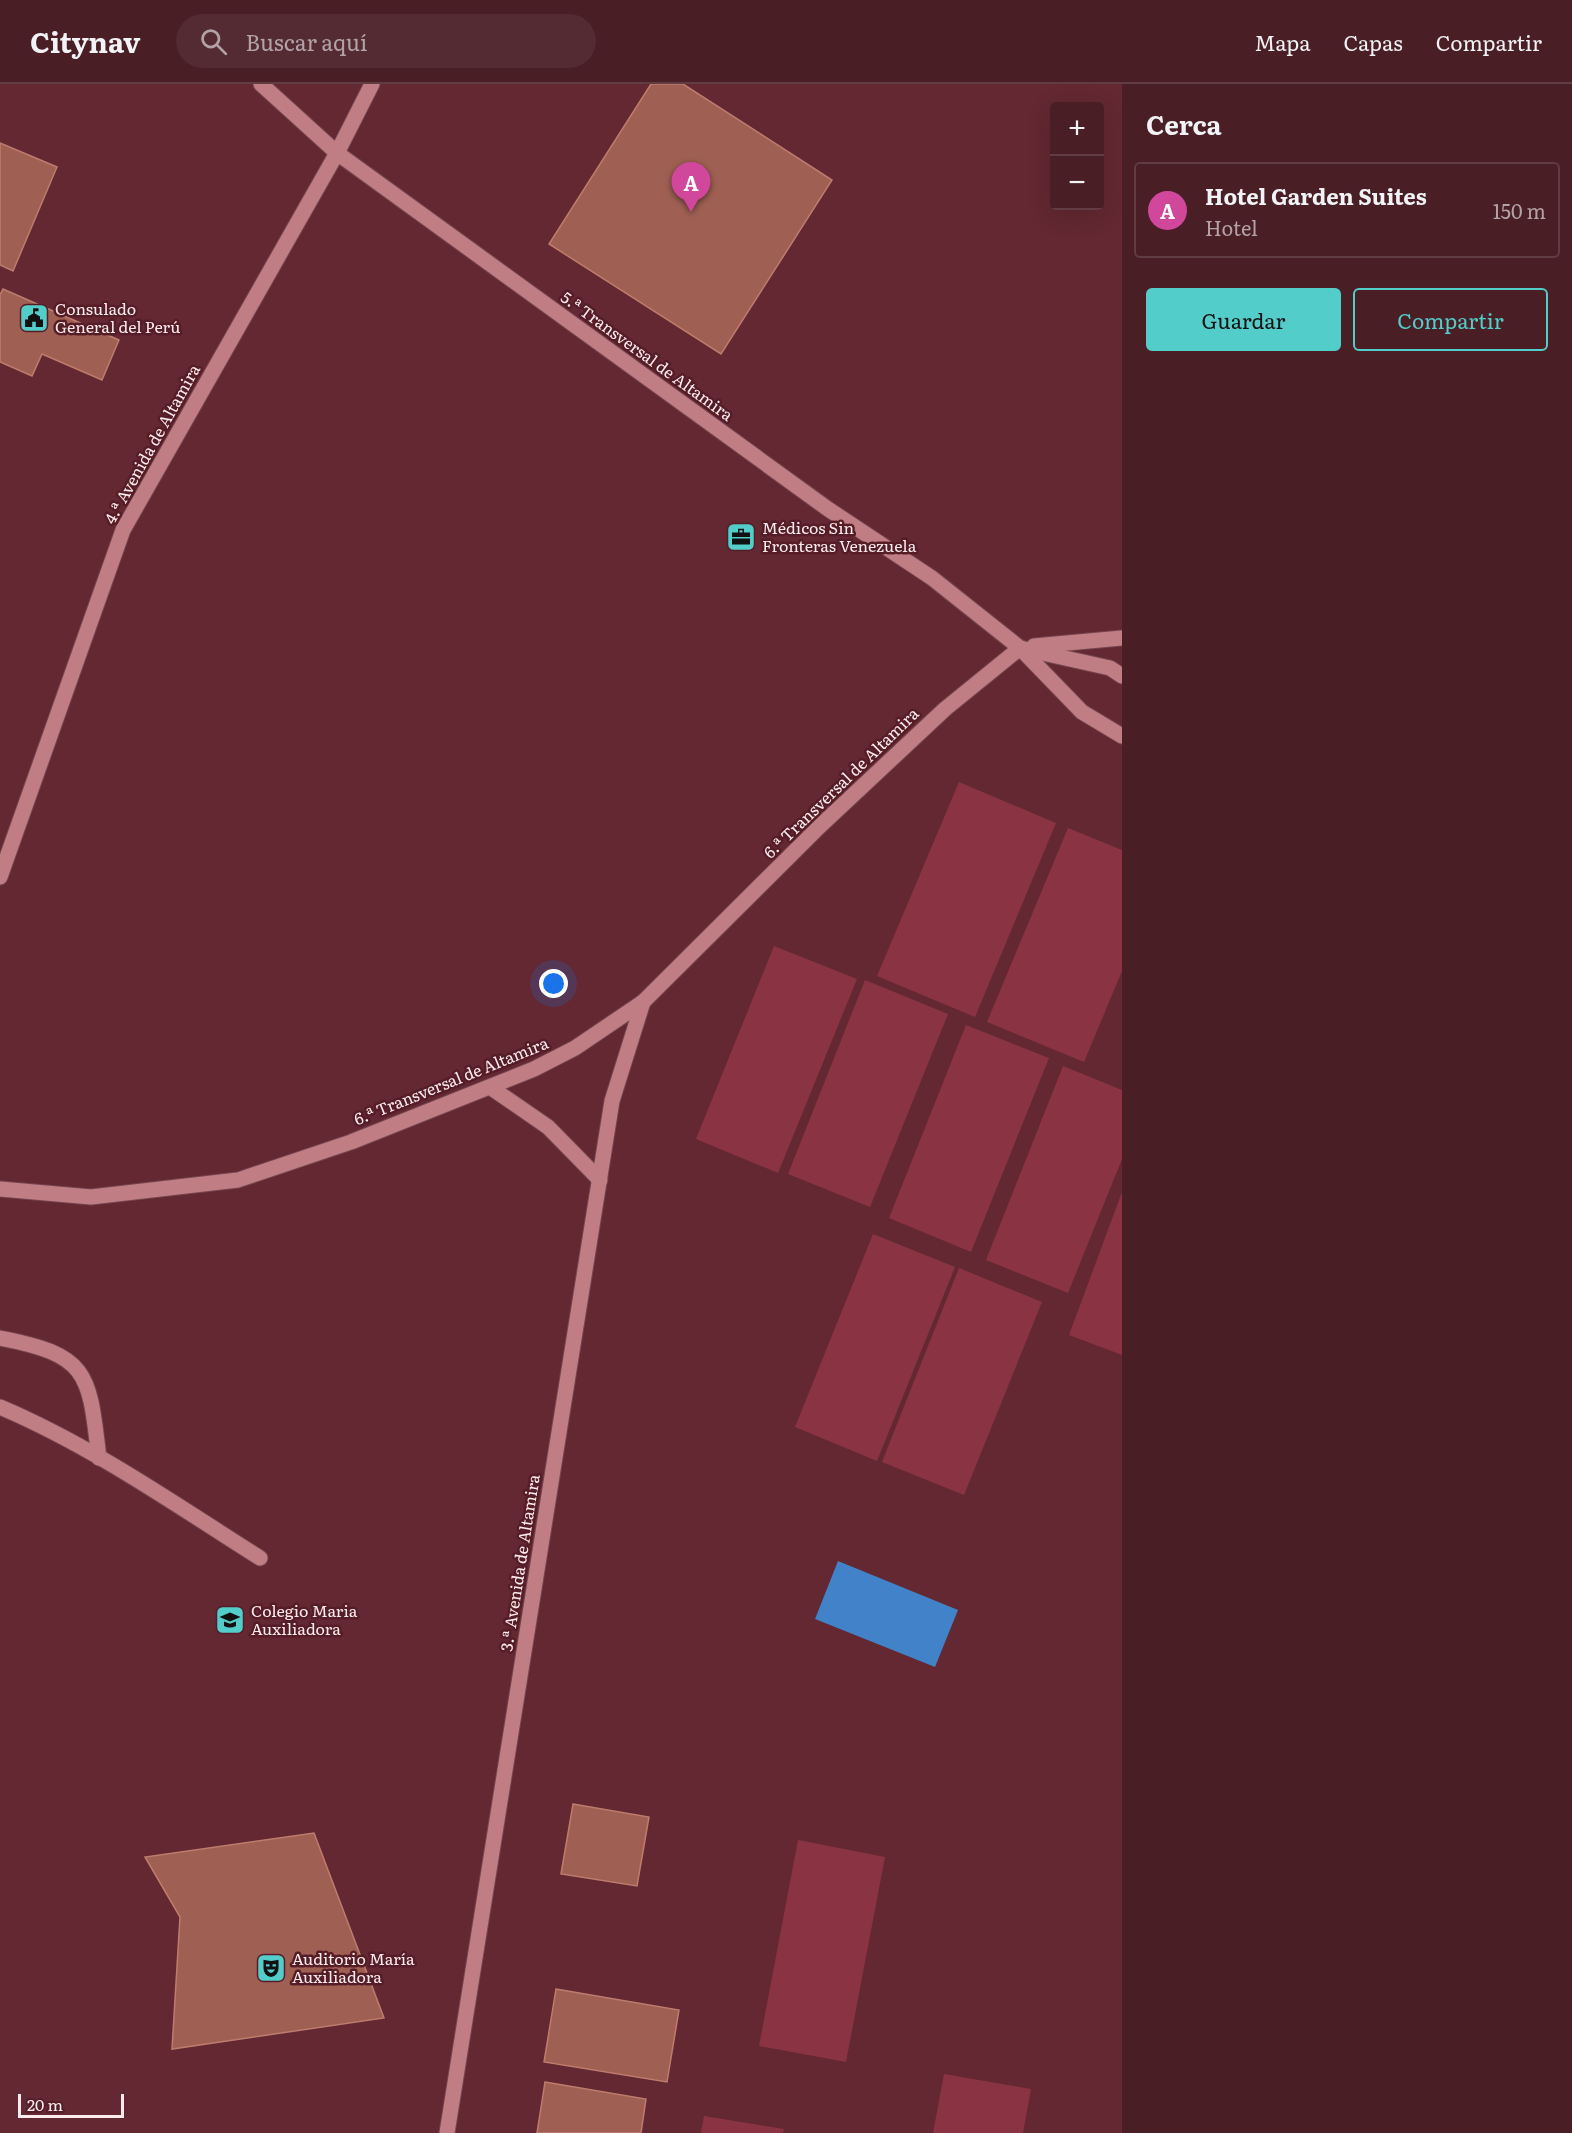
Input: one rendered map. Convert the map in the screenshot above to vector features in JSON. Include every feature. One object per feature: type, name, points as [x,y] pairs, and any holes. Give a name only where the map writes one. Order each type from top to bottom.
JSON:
[{"type":"street","name":"5.ª Transversal de Altamira","points":[[261,84],[337,153],[828,509],[932,578],[1020,648],[1082,712],[1122,736]]},
{"type":"street","name":"4.ª Avenida de Altamira","points":[[0,877],[123,530],[337,153],[372,84]]},
{"type":"street","points":[[1020,648],[1122,638]]},
{"type":"street","points":[[1020,648],[1110,668],[1122,676]]},
{"type":"street","name":"6.ª Transversal de Altamira","points":[[0,1189],[91,1197],[238,1180],[351,1142],[490,1087],[575,1048],[643,1002],[820,826],[936,716],[1020,648]]},
{"type":"street","name":"3.ª Avenida de Altamira","points":[[447,2133],[612,1101],[643,1002]]},
{"type":"street","points":[[490,1087],[548,1127],[600,1179]]},
{"type":"street","points":[[0,1338],[41,1346],[76,1365],[92,1395],[99,1458]]},
{"type":"street","points":[[0,1407],[39,1423],[260,1558]]},
{"type":"shaded area","points":[[959,782],[1056,823],[975,1017],[877,976]]},
{"type":"shaded area","points":[[1068,828],[1122,850],[1122,971],[1084,1062],[987,1022]]},
{"type":"shaded area","points":[[774,946],[857,979],[778,1173],[696,1139]]},
{"type":"shaded area","points":[[865,980],[948,1014],[870,1207],[788,1174]]},
{"type":"shaded area","points":[[966,1025],[1049,1058],[971,1252],[889,1218]]},
{"type":"shaded area","points":[[1063,1066],[1122,1090],[1122,1159],[1068,1293],[986,1260]]},
{"type":"shaded area","points":[[1122,1192],[1122,1355],[1069,1335]]},
{"type":"shaded area","points":[[873,1234],[955,1267],[877,1461],[795,1427]]},
{"type":"shaded area","points":[[959,1268],[1042,1302],[964,1495],[882,1462]]},
{"type":"shaded area","points":[[798,1840],[885,1857],[846,2062],[759,2046]]},
{"type":"shaded area","points":[[944,2074],[1031,2089],[1023,2133],[933,2133]]},
{"type":"shaded area","points":[[704,2116],[784,2129],[783,2133],[701,2133]]},
{"type":"water","points":[[838,1561],[958,1610],[935,1667],[815,1619]]},
{"type":"building","points":[[651,84],[683,84],[832,180],[721,354],[549,244]]},
{"type":"building","points":[[0,143],[57,167],[13,271],[0,265]]},
{"type":"building","name":"Consulado General del Perú","points":[[3,289],[119,340],[102,380],[42,354],[32,376],[0,362],[0,295]]},
{"type":"building","points":[[573,1804],[649,1817],[637,1886],[561,1874]]},
{"type":"building","name":"Auditorio María Auxiliadora","points":[[314,1833],[384,2018],[172,2049],[180,1917],[145,1857]]},
{"type":"building","points":[[556,1989],[679,2010],[667,2082],[544,2062]]},
{"type":"building","points":[[545,2082],[646,2099],[641,2133],[537,2133]]},
{"type":"place","name":"Hotel Garden Suites","points":[[691,212]]},
{"type":"place","name":"Consulado General del Perú","points":[[34,318]]},
{"type":"place","name":"Médicos Sin Fronteras Venezuela","points":[[741,537]]},
{"type":"place","name":"Colegio Maria Auxiliadora","points":[[230,1620]]},
{"type":"place","name":"Auditorio María Auxiliadora","points":[[271,1968]]}]
